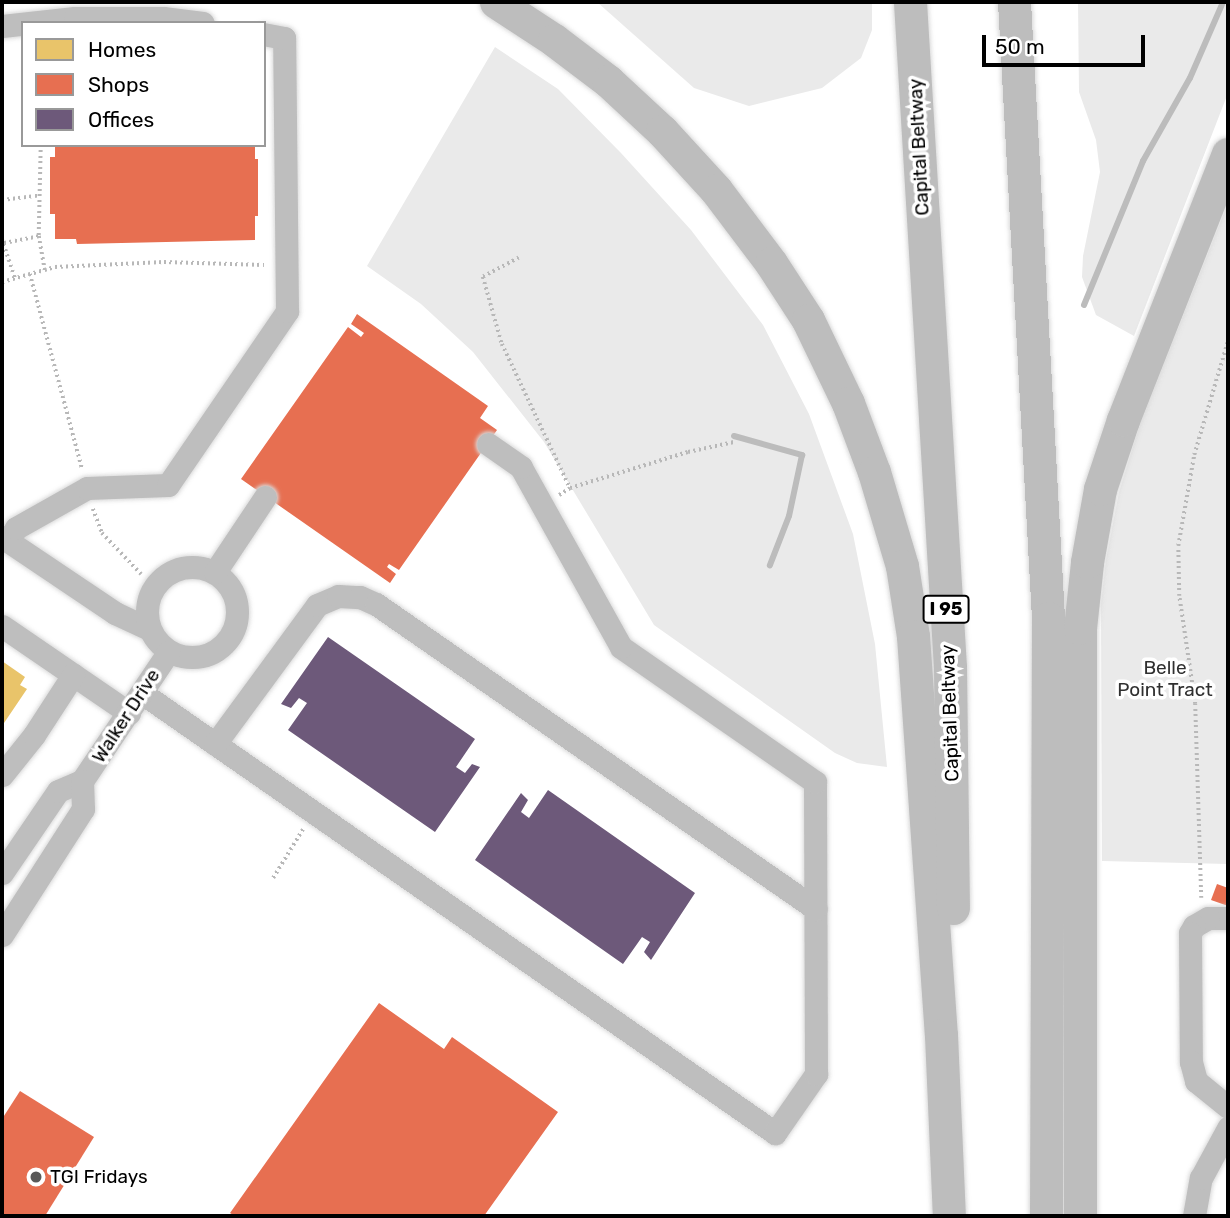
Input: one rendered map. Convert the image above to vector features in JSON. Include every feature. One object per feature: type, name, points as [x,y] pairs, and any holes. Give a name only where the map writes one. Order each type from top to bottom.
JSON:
[{"type":"highway","points":[[496,2],[554,40],[608,81],[662,131],[716,190],[771,263],[808,320],[848,403],[874,472],[902,566],[913,636],[941,1035],[950,1216]]},
{"type":"highway","name":"Capital Beltway","points":[[910,2],[950,667],[954,1034],[950,1216]]},
{"type":"highway","points":[[1014,2],[1048,618],[1046,1216]]},
{"type":"highway","points":[[1080,1216],[1080,628],[1087,562],[1100,489],[1123,420],[1228,154]]},
{"type":"street","points":[[48,21],[75,18],[163,18],[187,21]]},
{"type":"street","points":[[2,26],[21,24]]},
{"type":"street","points":[[150,629],[115,613],[5,539],[16,528],[87,488],[168,485],[287,311],[284,38],[266,34]]},
{"type":"street","points":[[142,693],[775,1133],[816,1074],[815,782],[621,647],[521,467],[488,444]]},
{"type":"street","points":[[150,629],[147,606],[152,590],[162,577],[187,566],[215,572],[265,497]]},
{"type":"street","name":"Walker Drive","points":[[150,629],[169,651],[189,657],[201,656],[221,647],[230,638],[236,625],[236,600],[230,587],[215,572]]},
{"type":"street","points":[[215,744],[317,605],[338,596],[360,597],[376,604],[816,909]]},
{"type":"street","points":[[2,626],[129,713]]},
{"type":"street","name":"Walker Drive","points":[[2,873],[58,791],[82,781],[169,651]]},
{"type":"street","points":[[2,775],[34,735],[73,675]]},
{"type":"street","name":"Walker Drive","points":[[2,935],[83,809],[82,781]]},
{"type":"street","points":[[1228,918],[1217,916],[1202,921],[1191,933],[1191,1062],[1196,1081],[1228,1107]]},
{"type":"street","points":[[1194,1216],[1201,1178],[1228,1128]]},
{"type":"path","points":[[41,147],[39,236],[45,270]]},
{"type":"path","points":[[2,200],[40,195]]},
{"type":"path","points":[[15,278],[3,241],[39,236]]},
{"type":"path","points":[[519,258],[483,277],[502,344],[570,488],[688,452],[734,442]]},
{"type":"path","points":[[2,282],[45,270],[164,262],[274,266]]},
{"type":"path","points":[[30,274],[87,488],[102,533],[141,574]]},
{"type":"path","points":[[1202,921],[1195,704],[1178,596],[1178,546],[1194,455],[1228,340]]},
{"type":"path","points":[[273,878],[314,813]]},
{"type":"green space","points":[[597,2],[872,2],[872,30],[861,58],[822,88],[749,106],[694,88]]},
{"type":"green space","points":[[1078,2],[1228,2],[1228,93],[1134,336],[1096,315],[1082,277],[1083,256],[1100,172],[1096,140],[1079,92]]},
{"type":"green space","points":[[495,47],[558,89],[621,153],[691,230],[763,325],[809,414],[853,534],[875,644],[887,767],[857,763],[835,753],[654,625],[544,442],[473,352],[421,304],[367,266]]},
{"type":"green space","name":"Belle Point Tract","points":[[1228,203],[1228,864],[1102,861],[1101,604],[1119,492],[1140,424]]},
{"type":"building: Homes","points":[[2,661],[25,677],[20,685],[27,689],[2,726]]},
{"type":"building: Shops","points":[[55,147],[255,147],[255,159],[258,159],[258,216],[255,216],[255,240],[77,244],[76,239],[55,239],[55,214],[50,214],[50,157],[55,157]]},
{"type":"building: Shops","points":[[357,314],[488,406],[480,418],[497,430],[399,570],[389,564],[387,567],[396,574],[390,583],[241,479],[348,327],[361,337],[364,333],[351,324]]},
{"type":"building: Shops","points":[[1217,884],[1228,888],[1228,906],[1211,900]]},
{"type":"building: Shops","points":[[379,1003],[444,1049],[452,1037],[558,1112],[484,1216],[235,1216],[230,1213]]},
{"type":"building: Shops","name":"TGI Fridays","points":[[20,1091],[94,1137],[45,1216],[2,1216],[2,1119]]},
{"type":"building: Offices","points":[[328,637],[475,739],[456,767],[465,773],[472,764],[480,767],[435,832],[288,730],[307,703],[299,698],[291,708],[281,704]]},
{"type":"building: Offices","points":[[548,790],[695,893],[651,960],[644,952],[650,942],[642,937],[623,964],[475,860],[521,793],[528,800],[521,812],[529,818]]},
{"type":"waterway","points":[[1084,305],[1143,161],[1190,78],[1223,2]]},
{"type":"waterway","points":[[734,436],[802,455],[789,516],[770,565]]},
{"type":"place","name":"TGI Fridays","points":[[36,1177]]}]
